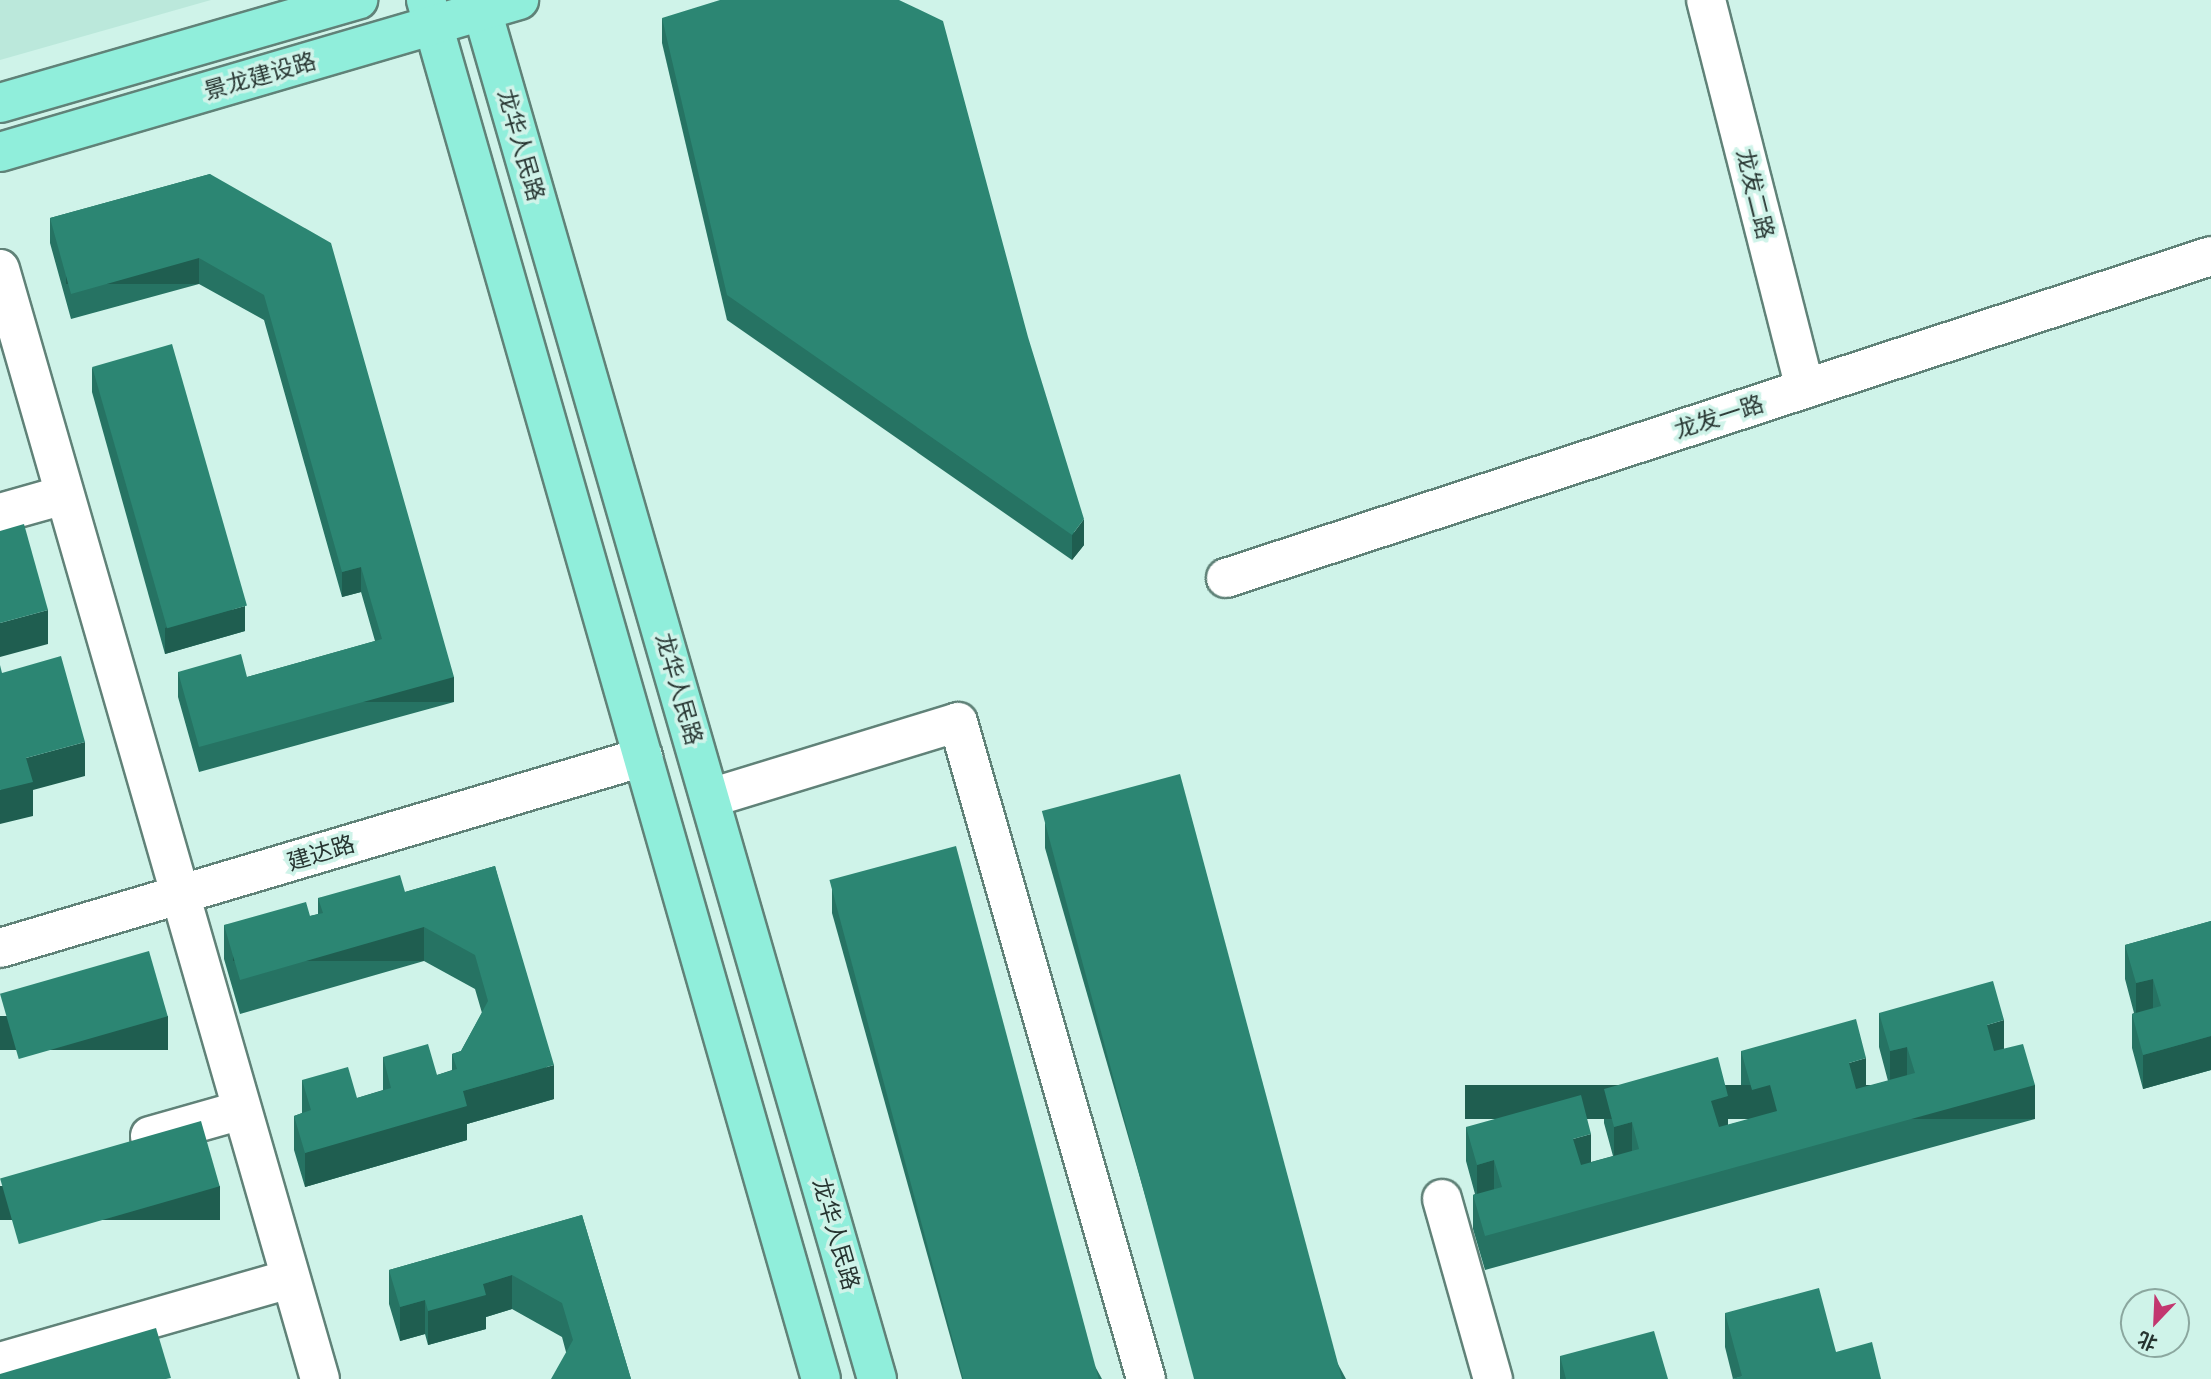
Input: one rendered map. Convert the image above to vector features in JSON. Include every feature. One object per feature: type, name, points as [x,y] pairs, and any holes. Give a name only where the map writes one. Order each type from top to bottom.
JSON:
[{"type":"main road","name":"景龙建设路","points":[[0,103],[358,0]]},
{"type":"main road","name":"景龙建设路","points":[[0,152],[430,13],[519,0]]},
{"type":"main road","name":"龙华人民路","points":[[480,6],[877,1379]]},
{"type":"main road","points":[[430,13],[821,1379]]},
{"type":"street","name":"龙发二路","points":[[1706,0],[1805,389]]},
{"type":"street","name":"龙发一路","points":[[1226,578],[2211,256]]},
{"type":"street","points":[[0,269],[177,896],[320,1379]]},
{"type":"street","points":[[0,513],[64,495]]},
{"type":"street","points":[[710,798],[958,722],[1146,1379]]},
{"type":"street","name":"建达路","points":[[0,948],[643,757]]},
{"type":"street","points":[[120,1145],[240,1110]]},
{"type":"street","points":[[1442,1199],[1493,1379]]},
{"type":"street","points":[[0,1362],[290,1279]]},
{"type":"shaded area","points":[[0,0],[211,0],[0,60]]},
{"type":"building","points":[[720,0],[899,0],[943,21],[1028,337],[1084,519],[1072,535],[727,295],[662,18]]},
{"type":"building","points":[[210,174],[331,243],[454,677],[199,747],[178,672],[241,654],[247,677],[382,639],[361,567],[342,572],[264,295],[199,258],[71,294],[50,218]]},
{"type":"building","points":[[172,344],[247,605],[167,628],[92,367]]},
{"type":"building","points":[[24,524],[48,610],[0,623],[0,531]]},
{"type":"building","points":[[61,656],[85,742],[26,758],[33,782],[0,790],[0,665],[2,673]]},
{"type":"building","points":[[1180,774],[1342,1379],[1194,1379],[1042,811]]},
{"type":"building","points":[[956,846],[1099,1379],[963,1379],[829,880]]},
{"type":"building","points":[[495,866],[554,1065],[463,1091],[467,1106],[305,1153],[294,1116],[311,1110],[302,1080],[348,1067],[357,1098],[391,1088],[383,1057],[428,1044],[437,1075],[457,1069],[452,1054],[461,1051],[488,1001],[475,955],[424,927],[240,980],[224,925],[306,902],[310,916],[323,913],[318,898],[400,875],[405,892]]},
{"type":"building","points":[[2211,921],[2211,1036],[2143,1055],[2132,1014],[2161,1006],[2153,979],[2136,983],[2125,945]]},
{"type":"building","points":[[149,951],[168,1016],[19,1059],[0,994]]},
{"type":"building","points":[[1993,981],[2004,1020],[1987,1025],[1994,1051],[2023,1044],[2035,1085],[1485,1236],[1473,1195],[1502,1187],[1494,1160],[1477,1165],[1466,1127],[1581,1095],[1591,1134],[1573,1139],[1581,1165],[1639,1149],[1632,1122],[1614,1127],[1604,1089],[1718,1057],[1728,1096],[1711,1101],[1719,1127],[1777,1111],[1770,1085],[1752,1090],[1741,1051],[1856,1019],[1866,1058],[1849,1063],[1856,1089],[1915,1073],[1907,1047],[1890,1051],[1879,1013]]},
{"type":"building","points":[[201,1121],[220,1186],[19,1244],[0,1179]]},
{"type":"building","points":[[582,1215],[631,1379],[551,1379],[573,1340],[562,1303],[512,1275],[483,1284],[486,1295],[428,1311],[425,1300],[400,1307],[389,1270]]},
{"type":"building","points":[[1819,1288],[1836,1352],[1872,1342],[1881,1379],[1732,1379],[1742,1376],[1725,1313]]},
{"type":"building","points":[[156,1328],[171,1378],[0,1379],[0,1374]]},
{"type":"building","points":[[1654,1331],[1668,1379],[1566,1379],[1560,1356]]}]
